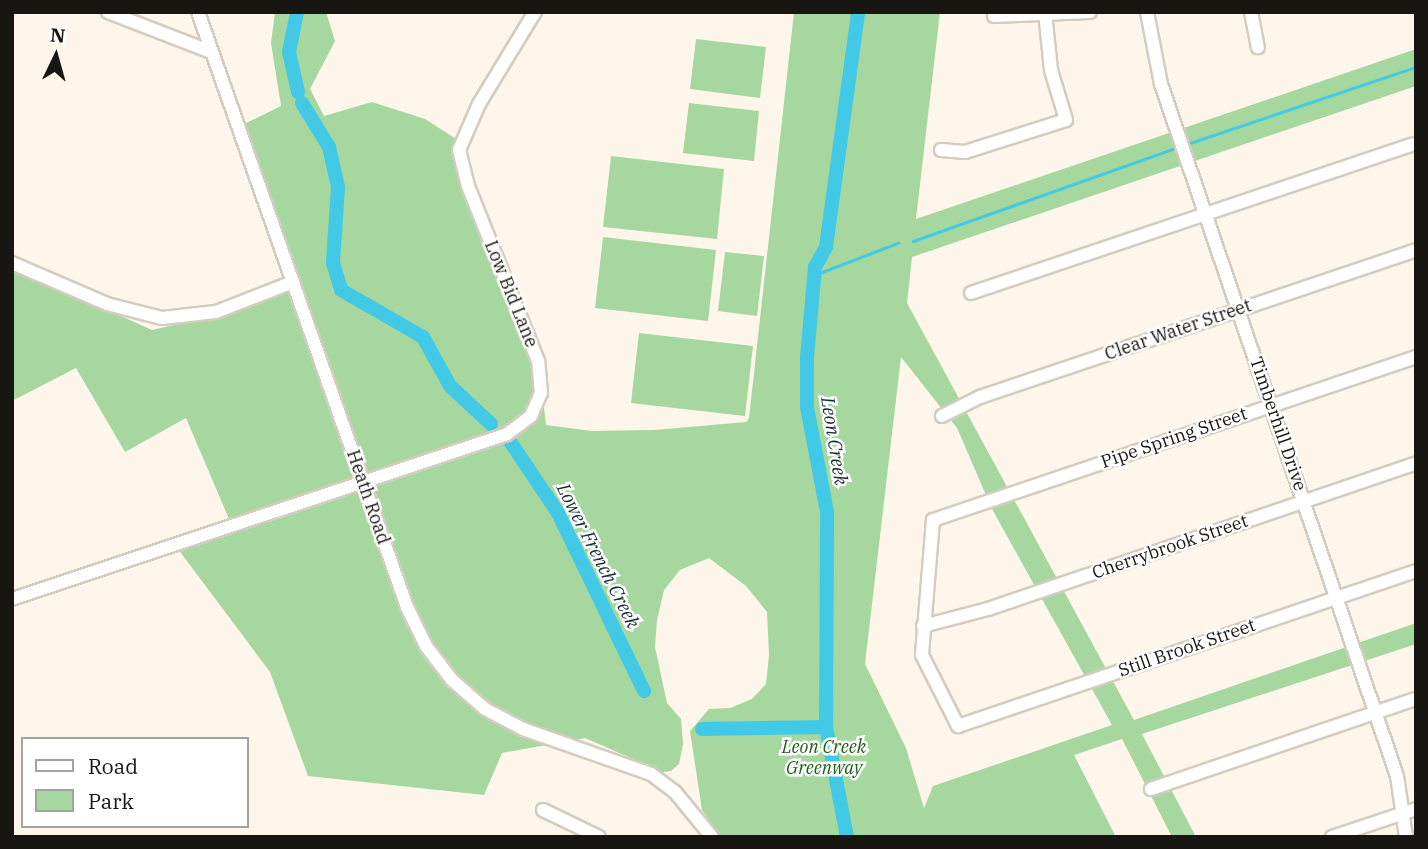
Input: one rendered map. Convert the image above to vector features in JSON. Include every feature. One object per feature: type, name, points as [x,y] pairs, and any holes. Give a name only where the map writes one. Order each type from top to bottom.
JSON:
[{"type":"street","points":[[108,12],[211,52]]},
{"type":"street","name":"Heath Road","points":[[198,12],[415,627],[452,680],[485,709],[523,729],[652,774],[675,792],[712,837]]},
{"type":"street","name":"Low Bid Lane","points":[[12,599],[507,434],[526,422],[539,402],[538,361],[468,186],[459,150],[479,104],[536,12]]},
{"type":"street","points":[[994,16],[1090,12]]},
{"type":"street","name":"Timberhill Drive","points":[[1147,12],[1161,84],[1410,811],[1406,837]]},
{"type":"street","points":[[1251,12],[1258,47]]},
{"type":"street","points":[[941,150],[965,152],[1066,120],[1051,70],[1045,13]]},
{"type":"street","points":[[971,293],[1413,144]]},
{"type":"street","name":"Clear Water Street","points":[[942,416],[980,397],[1416,250]]},
{"type":"street","points":[[12,263],[107,304],[162,318],[216,312],[293,282]]},
{"type":"street","name":"Pipe Spring Street","points":[[923,626],[933,520],[1416,356]]},
{"type":"street","name":"Cherrybrook Street","points":[[923,626],[935,626],[1416,463]]},
{"type":"street","name":"Still Brook Street","points":[[923,626],[924,666],[958,726],[1416,571]]},
{"type":"street","points":[[1151,789],[1416,699]]},
{"type":"street","points":[[543,810],[599,837]]},
{"type":"street","points":[[1332,837],[1410,811]]},
{"type":"green space","name":"Leon Creek Greenway","points":[[275,12],[326,12],[335,41],[310,89],[324,116],[372,102],[425,119],[461,142],[459,150],[540,373],[546,425],[592,431],[654,430],[746,422],[749,418],[794,12],[940,12],[916,219],[1416,49],[1416,86],[912,257],[907,303],[1134,720],[1416,623],[1416,644],[1142,734],[1196,837],[1172,837],[1122,739],[1074,755],[1116,837],[720,837],[702,810],[690,731],[709,709],[730,708],[752,699],[766,684],[769,655],[767,612],[746,586],[709,558],[680,570],[664,590],[657,620],[655,647],[667,703],[681,719],[683,744],[679,764],[671,771],[663,772],[585,738],[502,753],[484,795],[308,776],[270,672],[175,545],[232,526],[186,418],[125,452],[76,368],[12,401],[12,267],[152,330],[191,321],[292,282],[238,127],[281,106],[271,43]],"holes":[[[901,357],[957,428],[992,509],[1112,725],[933,786],[924,808],[906,748],[865,664]]]},
{"type":"green space","points":[[696,39],[766,47],[760,98],[690,89]]},
{"type":"green space","points":[[689,103],[759,111],[754,161],[683,153]]},
{"type":"green space","points":[[611,156],[724,169],[717,239],[603,227]]},
{"type":"green space","points":[[603,237],[716,250],[708,321],[595,308]]},
{"type":"green space","points":[[725,252],[764,256],[757,316],[718,311]]},
{"type":"green space","points":[[639,333],[753,346],[745,416],[631,403]]},
{"type":"waterway","name":"Lower French Creek","points":[[297,12],[289,52],[298,92]]},
{"type":"waterway","name":"Leon Creek","points":[[847,837],[826,727],[827,512],[807,407],[807,357],[815,267],[826,247],[858,12]]},
{"type":"waterway","points":[[1190,143],[1416,67]]},
{"type":"waterway","name":"Lower French Creek","points":[[302,103],[329,147],[338,187],[333,263],[341,290],[423,337],[450,386],[491,424]]},
{"type":"waterway","points":[[913,241],[1173,149]]},
{"type":"waterway","points":[[814,275],[898,243]]},
{"type":"waterway","name":"Lower French Creek","points":[[511,443],[558,513],[644,691]]},
{"type":"waterway","name":"Lower French Creek","points":[[702,729],[826,727]]}]
